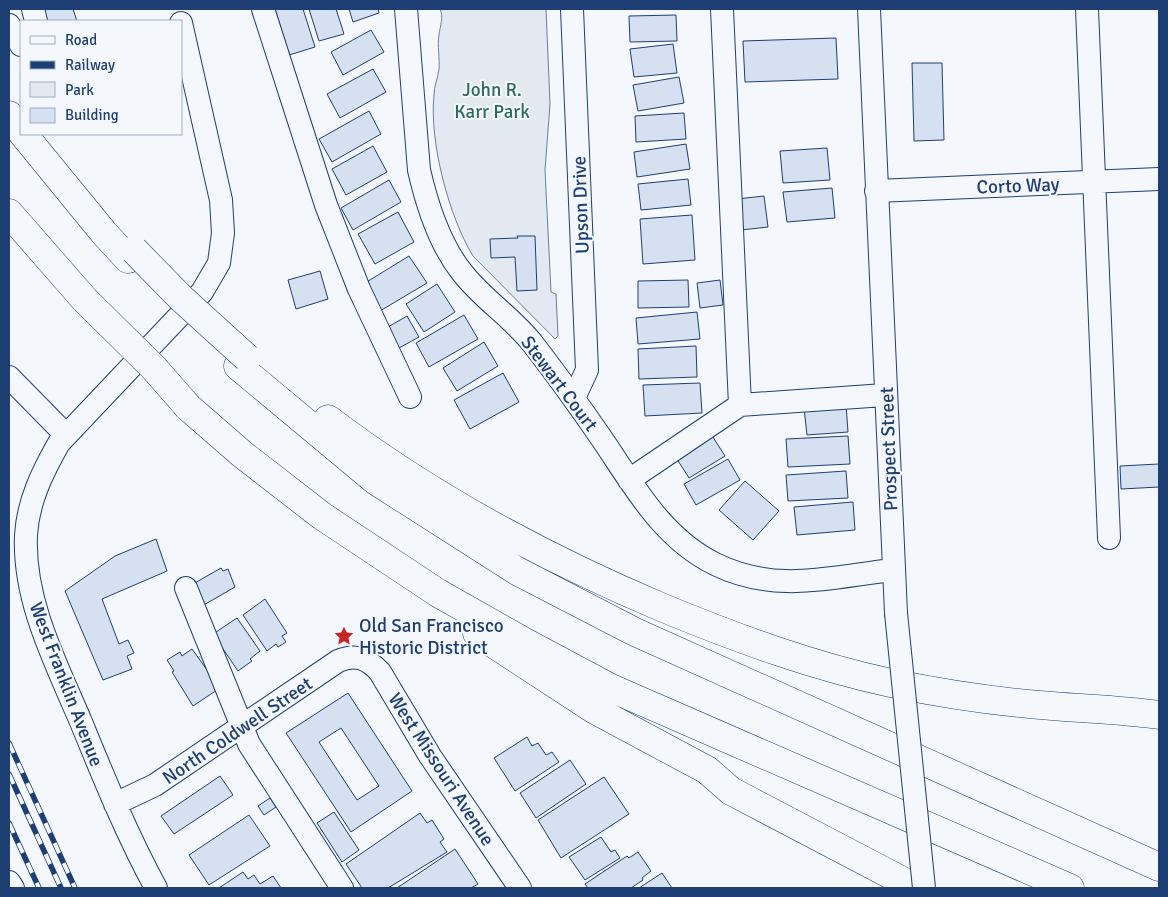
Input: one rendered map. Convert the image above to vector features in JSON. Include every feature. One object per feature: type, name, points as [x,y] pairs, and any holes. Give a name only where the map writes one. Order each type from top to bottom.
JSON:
[{"type":"highway","points":[[9,115],[20,129]]},
{"type":"highway","points":[[27,138],[131,254],[187,320],[243,362],[403,473],[461,509],[566,566],[690,619],[801,659],[892,683],[1008,702],[1159,715]]},
{"type":"highway","points":[[9,213],[86,300],[154,368],[188,407],[242,454],[322,516],[438,593],[611,688],[1070,888]]},
{"type":"highway","points":[[243,362],[376,481],[518,571],[635,632],[1159,868]]},
{"type":"highway","points":[[438,593],[481,638],[544,678],[631,731],[707,770],[731,791],[916,888]]},
{"type":"street","points":[[262,9],[326,205],[359,288],[410,396]]},
{"type":"street","name":"Stewart Court","points":[[406,9],[419,170],[425,197],[445,245],[461,272],[532,342],[574,398],[652,513],[676,539],[714,564],[767,580],[802,582],[893,570]]},
{"type":"street","name":"Upson Drive","points":[[572,9],[588,370],[574,398]]},
{"type":"street","points":[[722,9],[740,405]]},
{"type":"street","name":"Prospect Street","points":[[869,9],[893,570],[924,888]]},
{"type":"street","points":[[1087,9],[1108,538]]},
{"type":"street","points":[[9,25],[20,43]]},
{"type":"street","name":"West Franklin Avenue","points":[[156,888],[137,853],[115,804],[44,632],[28,582],[26,533],[30,506],[43,471],[66,434],[202,292],[219,263],[223,233],[221,200],[182,29]]},
{"type":"street","name":"Corto Way","points":[[876,191],[1159,179]]},
{"type":"street","points":[[9,377],[66,434]]},
{"type":"street","points":[[629,480],[740,405],[886,395]]},
{"type":"street","points":[[186,588],[249,744],[342,888]]},
{"type":"street","name":"North Coldwell Street","points":[[115,804],[155,785],[338,660],[358,657]]},
{"type":"street","name":"West Missouri Avenue","points":[[358,657],[370,661],[380,672],[430,756],[520,888]]},
{"type":"street","points":[[9,882],[12,888]]},
{"type":"green space","name":"John R. Karr Park","points":[[440,9],[546,9],[550,104],[545,170],[551,292],[556,294],[558,336],[555,339],[473,256],[456,221],[438,156],[433,114],[434,92],[439,69],[438,39],[442,18]]},
{"type":"building","points":[[42,9],[73,9],[77,20],[45,20]]},
{"type":"building","points":[[275,9],[303,9],[315,47],[289,55]]},
{"type":"building","points":[[309,9],[336,9],[344,34],[319,41]]},
{"type":"building","points":[[349,9],[378,9],[379,13],[353,22]]},
{"type":"building","points":[[676,15],[677,41],[630,42],[629,16]]},
{"type":"building","points":[[371,30],[384,52],[343,75],[331,52]]},
{"type":"building","points":[[836,38],[838,79],[745,82],[743,41]]},
{"type":"building","points":[[673,44],[677,73],[634,77],[630,49]]},
{"type":"building","points":[[912,63],[942,63],[944,140],[914,141]]},
{"type":"building","points":[[373,69],[386,92],[340,118],[327,94]]},
{"type":"building","points":[[679,77],[684,103],[638,111],[633,85]]},
{"type":"building","points":[[369,111],[381,134],[332,162],[319,139]]},
{"type":"building","points":[[684,113],[686,139],[636,142],[635,116]]},
{"type":"building","points":[[686,144],[690,169],[637,177],[634,152]]},
{"type":"building","points":[[373,146],[387,172],[346,195],[332,169]]},
{"type":"building","points":[[827,148],[830,180],[783,183],[780,151]]},
{"type":"building","points":[[688,179],[691,205],[641,210],[638,184]]},
{"type":"building","points":[[389,180],[401,202],[353,230],[341,208]]},
{"type":"building","points":[[832,188],[835,218],[787,222],[783,192]]},
{"type":"building","points":[[764,196],[768,227],[741,230],[737,199]]},
{"type":"building","points":[[398,212],[414,242],[375,264],[358,234]]},
{"type":"building","points":[[692,215],[695,260],[643,264],[640,219]]},
{"type":"building","points":[[517,236],[535,236],[537,290],[517,291],[515,257],[491,258],[490,239],[518,238]]},
{"type":"building","points":[[409,256],[427,283],[380,311],[365,283]]},
{"type":"building","points":[[320,271],[328,299],[296,309],[288,280]]},
{"type":"building","points":[[688,280],[689,307],[638,308],[638,281]]},
{"type":"building","points":[[720,280],[723,305],[700,308],[697,283]]},
{"type":"building","points":[[437,284],[455,312],[424,332],[406,304]]},
{"type":"building","points":[[697,312],[700,339],[638,344],[636,318]]},
{"type":"building","points":[[464,315],[478,339],[429,367],[416,343]]},
{"type":"building","points":[[407,316],[419,337],[399,348],[388,327]]},
{"type":"building","points":[[484,342],[498,366],[457,391],[443,368]]},
{"type":"building","points":[[696,346],[697,377],[639,379],[638,349]]},
{"type":"building","points":[[503,373],[519,402],[470,429],[454,400]]},
{"type":"building","points":[[700,383],[702,413],[645,416],[643,385]]},
{"type":"building","points":[[846,404],[848,432],[807,435],[804,408]]},
{"type":"building","points":[[711,434],[725,456],[689,478],[675,456]]},
{"type":"building","points":[[848,436],[850,464],[788,467],[786,439]]},
{"type":"building","points":[[728,459],[740,480],[696,505],[684,484]]},
{"type":"building","points":[[1159,464],[1159,487],[1121,489],[1120,466]]},
{"type":"building","points":[[846,471],[848,498],[788,501],[786,475]]},
{"type":"building","points":[[745,481],[779,511],[753,540],[719,510]]},
{"type":"building","points":[[853,502],[855,530],[797,535],[794,507]]},
{"type":"building","points":[[156,539],[167,571],[102,599],[119,644],[128,640],[134,653],[127,656],[132,669],[103,680],[65,591],[115,556]]},
{"type":"building","points":[[221,568],[223,571],[228,569],[235,587],[202,606],[193,584]]},
{"type":"building","points":[[265,599],[287,633],[282,636],[286,642],[278,647],[276,644],[267,651],[243,615]]},
{"type":"building","points":[[237,618],[260,651],[250,659],[252,661],[238,671],[213,634]]},
{"type":"building","points":[[192,649],[220,688],[193,706],[172,672],[174,671],[167,660],[180,652],[182,656]]},
{"type":"building","points":[[348,693],[412,791],[351,832],[286,733]],"holes":[[[341,728],[379,786],[357,800],[319,742]]]},
{"type":"building","points":[[527,737],[532,746],[538,743],[546,755],[552,752],[559,762],[515,791],[494,758]]},
{"type":"building","points":[[570,760],[586,784],[536,818],[520,793]]},
{"type":"building","points":[[220,776],[233,795],[174,834],[161,816]]},
{"type":"building","points":[[604,777],[629,814],[561,858],[538,820]]},
{"type":"building","points":[[270,798],[276,807],[264,815],[258,806]]},
{"type":"building","points":[[334,812],[359,850],[342,862],[317,823]]},
{"type":"building","points":[[420,813],[427,823],[432,820],[444,839],[440,842],[447,852],[388,888],[362,888],[346,864]]},
{"type":"building","points":[[249,815],[270,846],[209,885],[189,855]]},
{"type":"building","points":[[601,837],[611,852],[615,850],[620,858],[585,880],[569,857]]},
{"type":"building","points":[[455,849],[478,884],[471,888],[397,888]]},
{"type":"building","points":[[638,852],[651,871],[642,878],[643,880],[631,888],[588,888],[585,884],[627,856],[629,858]]},
{"type":"building","points":[[243,872],[248,879],[254,875],[260,884],[273,876],[281,888],[219,888]]},
{"type":"building","points":[[662,873],[672,888],[639,888]]},
{"type":"railway","points":[[9,743],[75,888]]},
{"type":"railway","points":[[9,774],[61,888]]},
{"type":"railway","points":[[9,823],[39,888]]},
{"type":"place","name":"Old San Francisco Historic District","points":[[344,636]]}]
